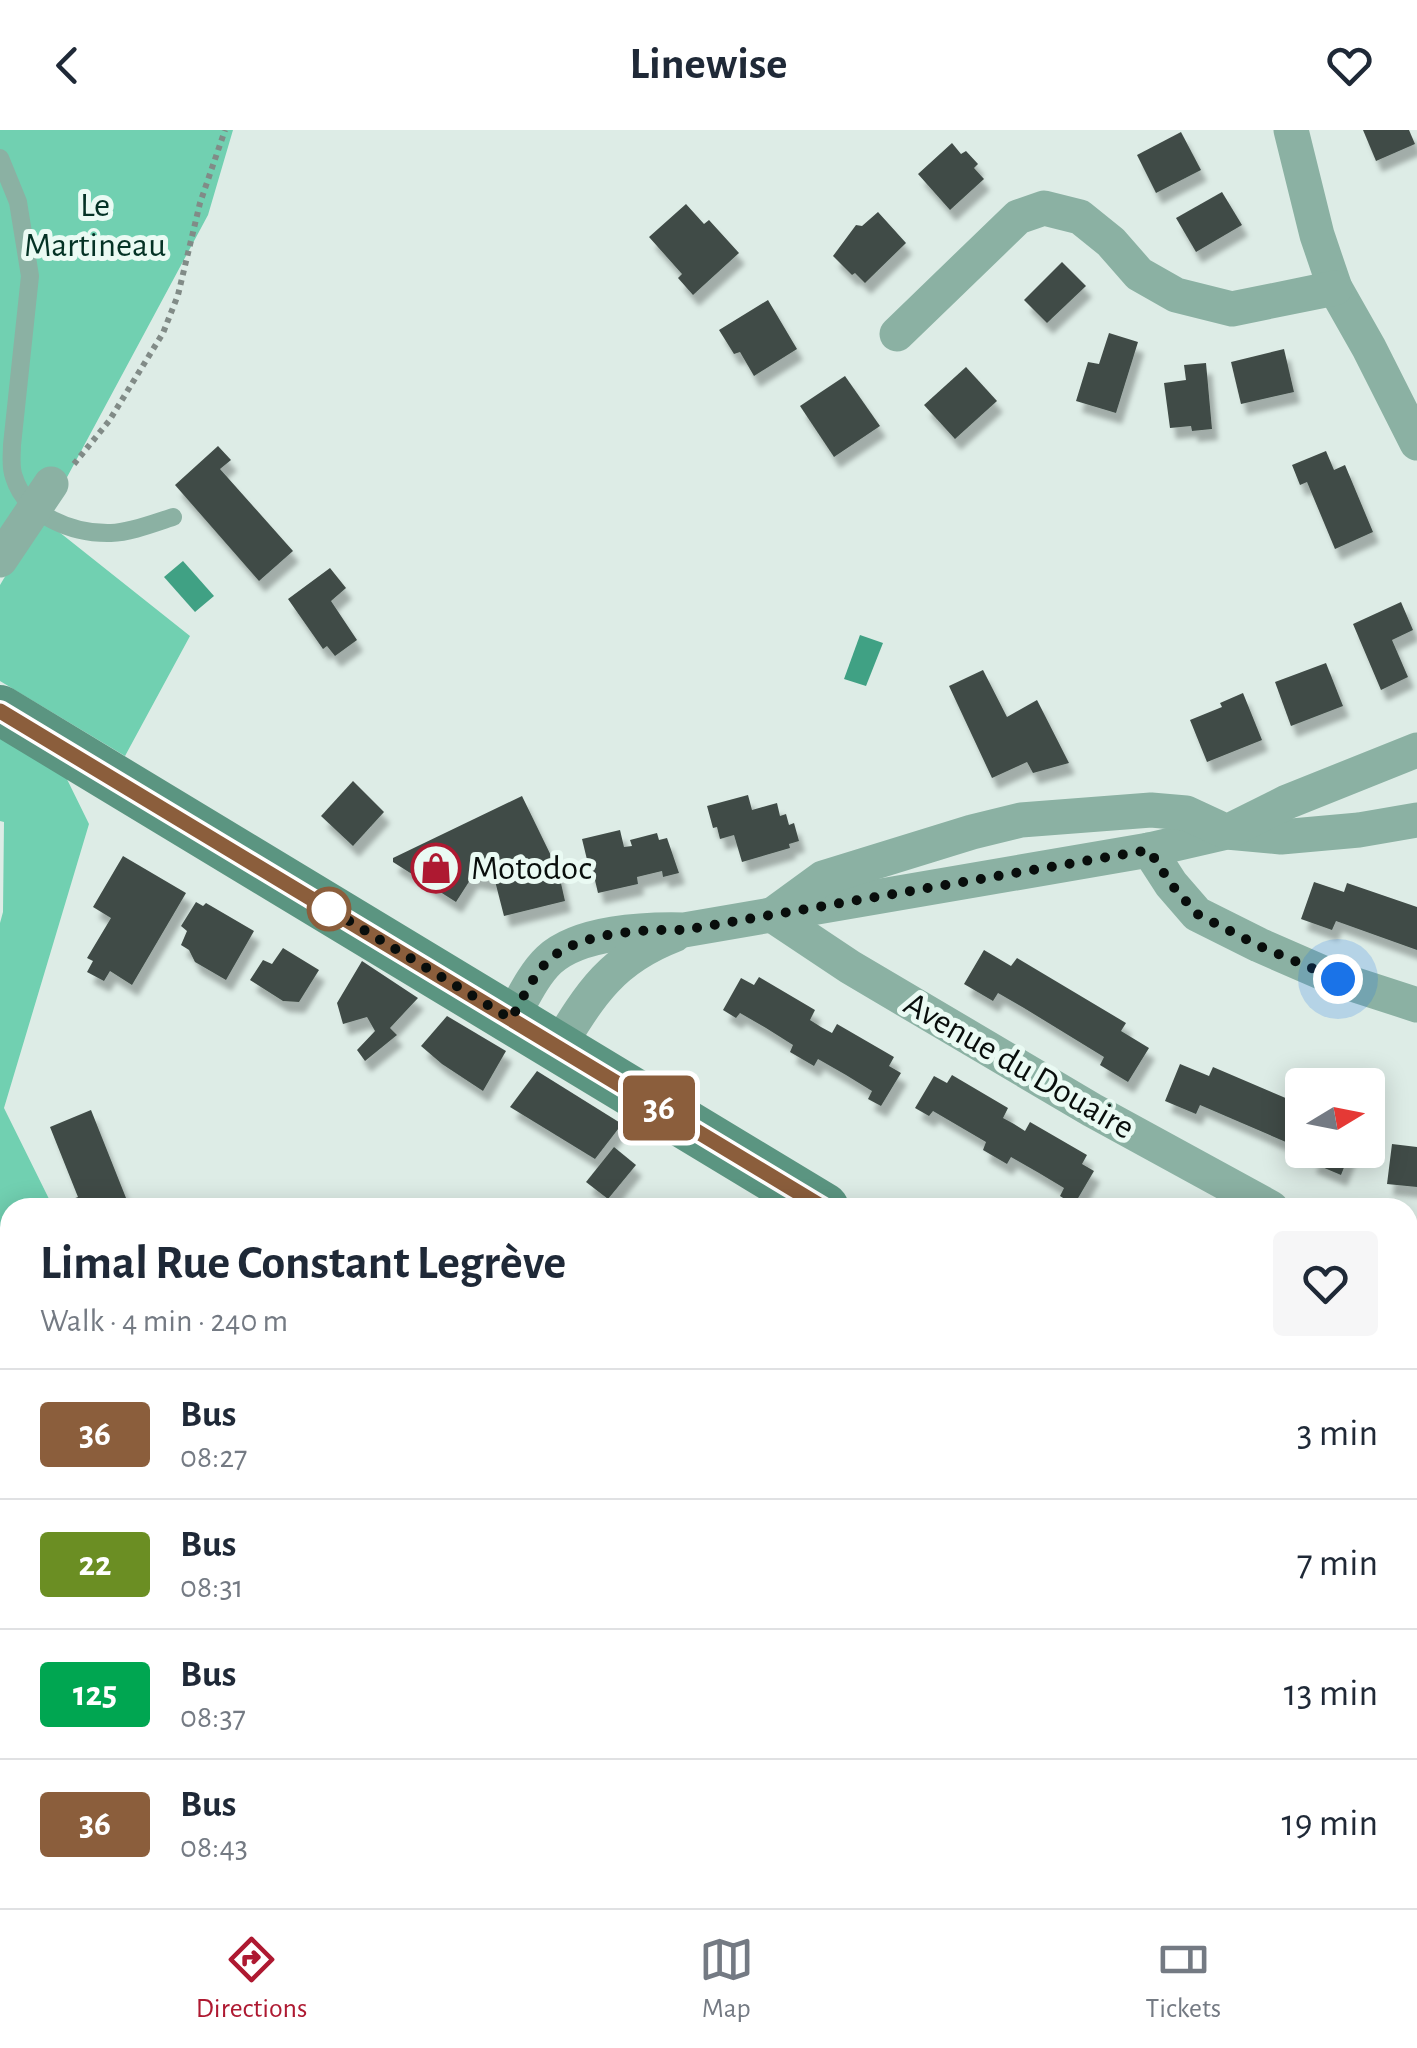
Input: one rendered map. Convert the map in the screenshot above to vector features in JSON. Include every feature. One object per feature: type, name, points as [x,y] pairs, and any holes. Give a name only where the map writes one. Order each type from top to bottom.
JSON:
[{"type":"main road","points":[[0,710],[807,1198]]},
{"type":"street","points":[[1291,130],[1334,288],[1417,443]]},
{"type":"street","points":[[896,334],[1018,217],[1044,208],[1080,217],[1112,242],[1139,274],[1176,295],[1232,310],[1334,288]]},
{"type":"street","points":[[0,560],[43,496]]},
{"type":"street","points":[[511,1019],[548,960],[567,947],[603,937],[652,929],[684,930],[1149,850],[1227,832],[1287,802],[1417,750]]},
{"type":"street","points":[[772,915],[823,878],[1021,820],[1151,810],[1186,813],[1227,832],[1280,837],[1401,823],[1373,769]]},
{"type":"street","points":[[1149,850],[1197,914],[1259,946],[1338,979],[1417,1005]]},
{"type":"street","name":"Avenue du Douaire","points":[[772,915],[850,967],[1092,1110],[1255,1198]]},
{"type":"street","points":[[558,1047],[590,996],[613,970],[658,941],[684,930]]},
{"type":"lane","points":[[0,158],[18,202],[30,276],[15,407],[12,472],[18,489],[43,496],[53,521],[80,531],[114,533],[173,517]]},
{"type":"path","points":[[43,496],[109,421],[163,333],[178,296],[200,203],[226,130]]},
{"type":"green space","name":"Le Martineau","points":[[0,130],[233,130],[208,215],[44,520],[190,636],[125,756],[0,681],[0,585],[19,553],[0,541]]},
{"type":"green space","points":[[0,729],[60,765],[89,824],[4,1108],[49,1198],[0,1198],[4,822],[0,821]]},
{"type":"shaded area","points":[[183,561],[214,596],[195,612],[164,577]]},
{"type":"shaded area","points":[[860,635],[883,643],[866,686],[844,679]]},
{"type":"building","points":[[1363,130],[1409,130],[1415,144],[1376,161]]},
{"type":"building","points":[[1181,132],[1201,170],[1156,193],[1137,155]]},
{"type":"building","points":[[952,143],[978,164],[974,168],[984,179],[950,210],[918,174]]},
{"type":"building","points":[[1222,192],[1242,225],[1196,252],[1176,218]]},
{"type":"building","points":[[686,204],[704,224],[709,220],[739,253],[693,295],[678,278],[682,274],[649,237]]},
{"type":"building","points":[[878,212],[906,243],[865,283],[833,256],[856,225],[862,226]]},
{"type":"building","points":[[1062,262],[1086,286],[1047,323],[1024,300]]},
{"type":"building","points":[[768,300],[797,349],[754,376],[740,352],[734,354],[719,330]]},
{"type":"building","points":[[1109,333],[1138,342],[1116,413],[1076,401],[1088,362],[1099,364]]},
{"type":"building","points":[[1284,349],[1294,392],[1241,404],[1231,362]]},
{"type":"building","points":[[1206,363],[1212,429],[1170,428],[1164,383],[1186,380],[1184,365]]},
{"type":"building","points":[[966,367],[997,401],[955,439],[924,405]]},
{"type":"building","points":[[845,376],[880,426],[834,457],[800,406]]},
{"type":"building","points":[[218,446],[231,460],[220,469],[293,551],[259,581],[175,485]]},
{"type":"building","points":[[1326,451],[1334,470],[1345,465],[1373,532],[1335,549],[1307,482],[1300,485],[1292,465]]},
{"type":"building","points":[[330,568],[346,588],[331,601],[357,640],[335,656],[327,646],[323,649],[288,599]]},
{"type":"building","points":[[1401,602],[1413,630],[1392,640],[1408,677],[1381,690],[1353,624]]},
{"type":"building","points":[[1326,663],[1343,706],[1291,726],[1275,682]]},
{"type":"building","points":[[983,670],[1007,717],[1037,700],[1069,763],[1033,773],[1027,762],[992,778],[949,686]]},
{"type":"building","points":[[1243,693],[1262,740],[1207,762],[1190,720]]},
{"type":"building","points":[[353,781],[384,812],[353,846],[321,816]]},
{"type":"building","points":[[748,795],[752,810],[777,803],[780,816],[786,814],[789,825],[794,823],[799,841],[789,844],[790,848],[742,862],[734,835],[720,839],[707,806]]},
{"type":"building","points":[[522,796],[558,870],[565,901],[504,916],[495,881],[472,877],[456,902],[393,862],[393,858]]},
{"type":"building","points":[[620,830],[624,847],[632,846],[630,840],[657,833],[659,840],[667,838],[679,873],[663,877],[662,871],[637,877],[638,884],[598,893],[582,839]]},
{"type":"building","points":[[123,856],[186,893],[132,985],[110,971],[104,981],[87,972],[93,961],[87,958],[111,918],[93,907]]},
{"type":"building","points":[[1314,882],[1344,892],[1347,883],[1417,907],[1417,950],[1336,921],[1332,930],[1301,919]]},
{"type":"building","points":[[196,902],[203,906],[206,903],[254,931],[226,980],[195,962],[181,945],[187,931],[181,926]]},
{"type":"building","points":[[283,948],[319,970],[299,1002],[283,1001],[250,980],[263,960],[272,964]]},
{"type":"building","points":[[984,950],[1011,966],[1017,958],[1126,1023],[1121,1031],[1149,1048],[1128,1082],[1100,1065],[1104,1057],[1024,1008],[998,993],[993,1001],[964,984]]},
{"type":"building","points":[[362,961],[418,998],[390,1028],[397,1035],[365,1061],[357,1050],[375,1031],[367,1017],[343,1024],[337,1003]]},
{"type":"building","points":[[759,977],[815,1010],[810,1020],[821,1027],[832,1033],[837,1024],[894,1057],[889,1066],[901,1073],[881,1106],[868,1099],[872,1091],[846,1075],[818,1059],[814,1066],[790,1052],[793,1045],[766,1028],[740,1013],[736,1018],[723,1010],[741,978],[754,985]]},
{"type":"building","points":[[447,1016],[506,1051],[483,1091],[421,1046]]},
{"type":"building","points":[[1180,1064],[1209,1076],[1213,1067],[1285,1098],[1285,1142],[1200,1105],[1196,1114],[1165,1101]]},
{"type":"building","points":[[537,1071],[622,1124],[595,1159],[510,1107]]},
{"type":"building","points":[[952,1075],[1008,1108],[1003,1118],[1025,1131],[1030,1122],[1087,1155],[1082,1164],[1094,1171],[1078,1198],[1063,1198],[1060,1196],[1064,1188],[1011,1157],[1007,1164],[983,1150],[986,1142],[933,1111],[929,1116],[915,1108],[934,1076],[947,1083]]},
{"type":"building","points":[[91,1110],[126,1198],[75,1198],[50,1127]]},
{"type":"building","points":[[1392,1144],[1417,1147],[1417,1187],[1387,1184]]},
{"type":"building","points":[[614,1147],[636,1165],[609,1198],[586,1182]]},
{"type":"building","points":[[1324,1168],[1344,1168],[1341,1175]]},
{"type":"bus line","name":"36","points":[[0,711],[807,1198]]},
{"type":"place","name":"Motodoc","points":[[436,868]]},
{"type":"route","points":[[329,909],[316,901],[511,1019],[548,960],[567,947],[603,937],[652,929],[684,930],[1149,850],[1197,914],[1259,946],[1338,979]]}]
